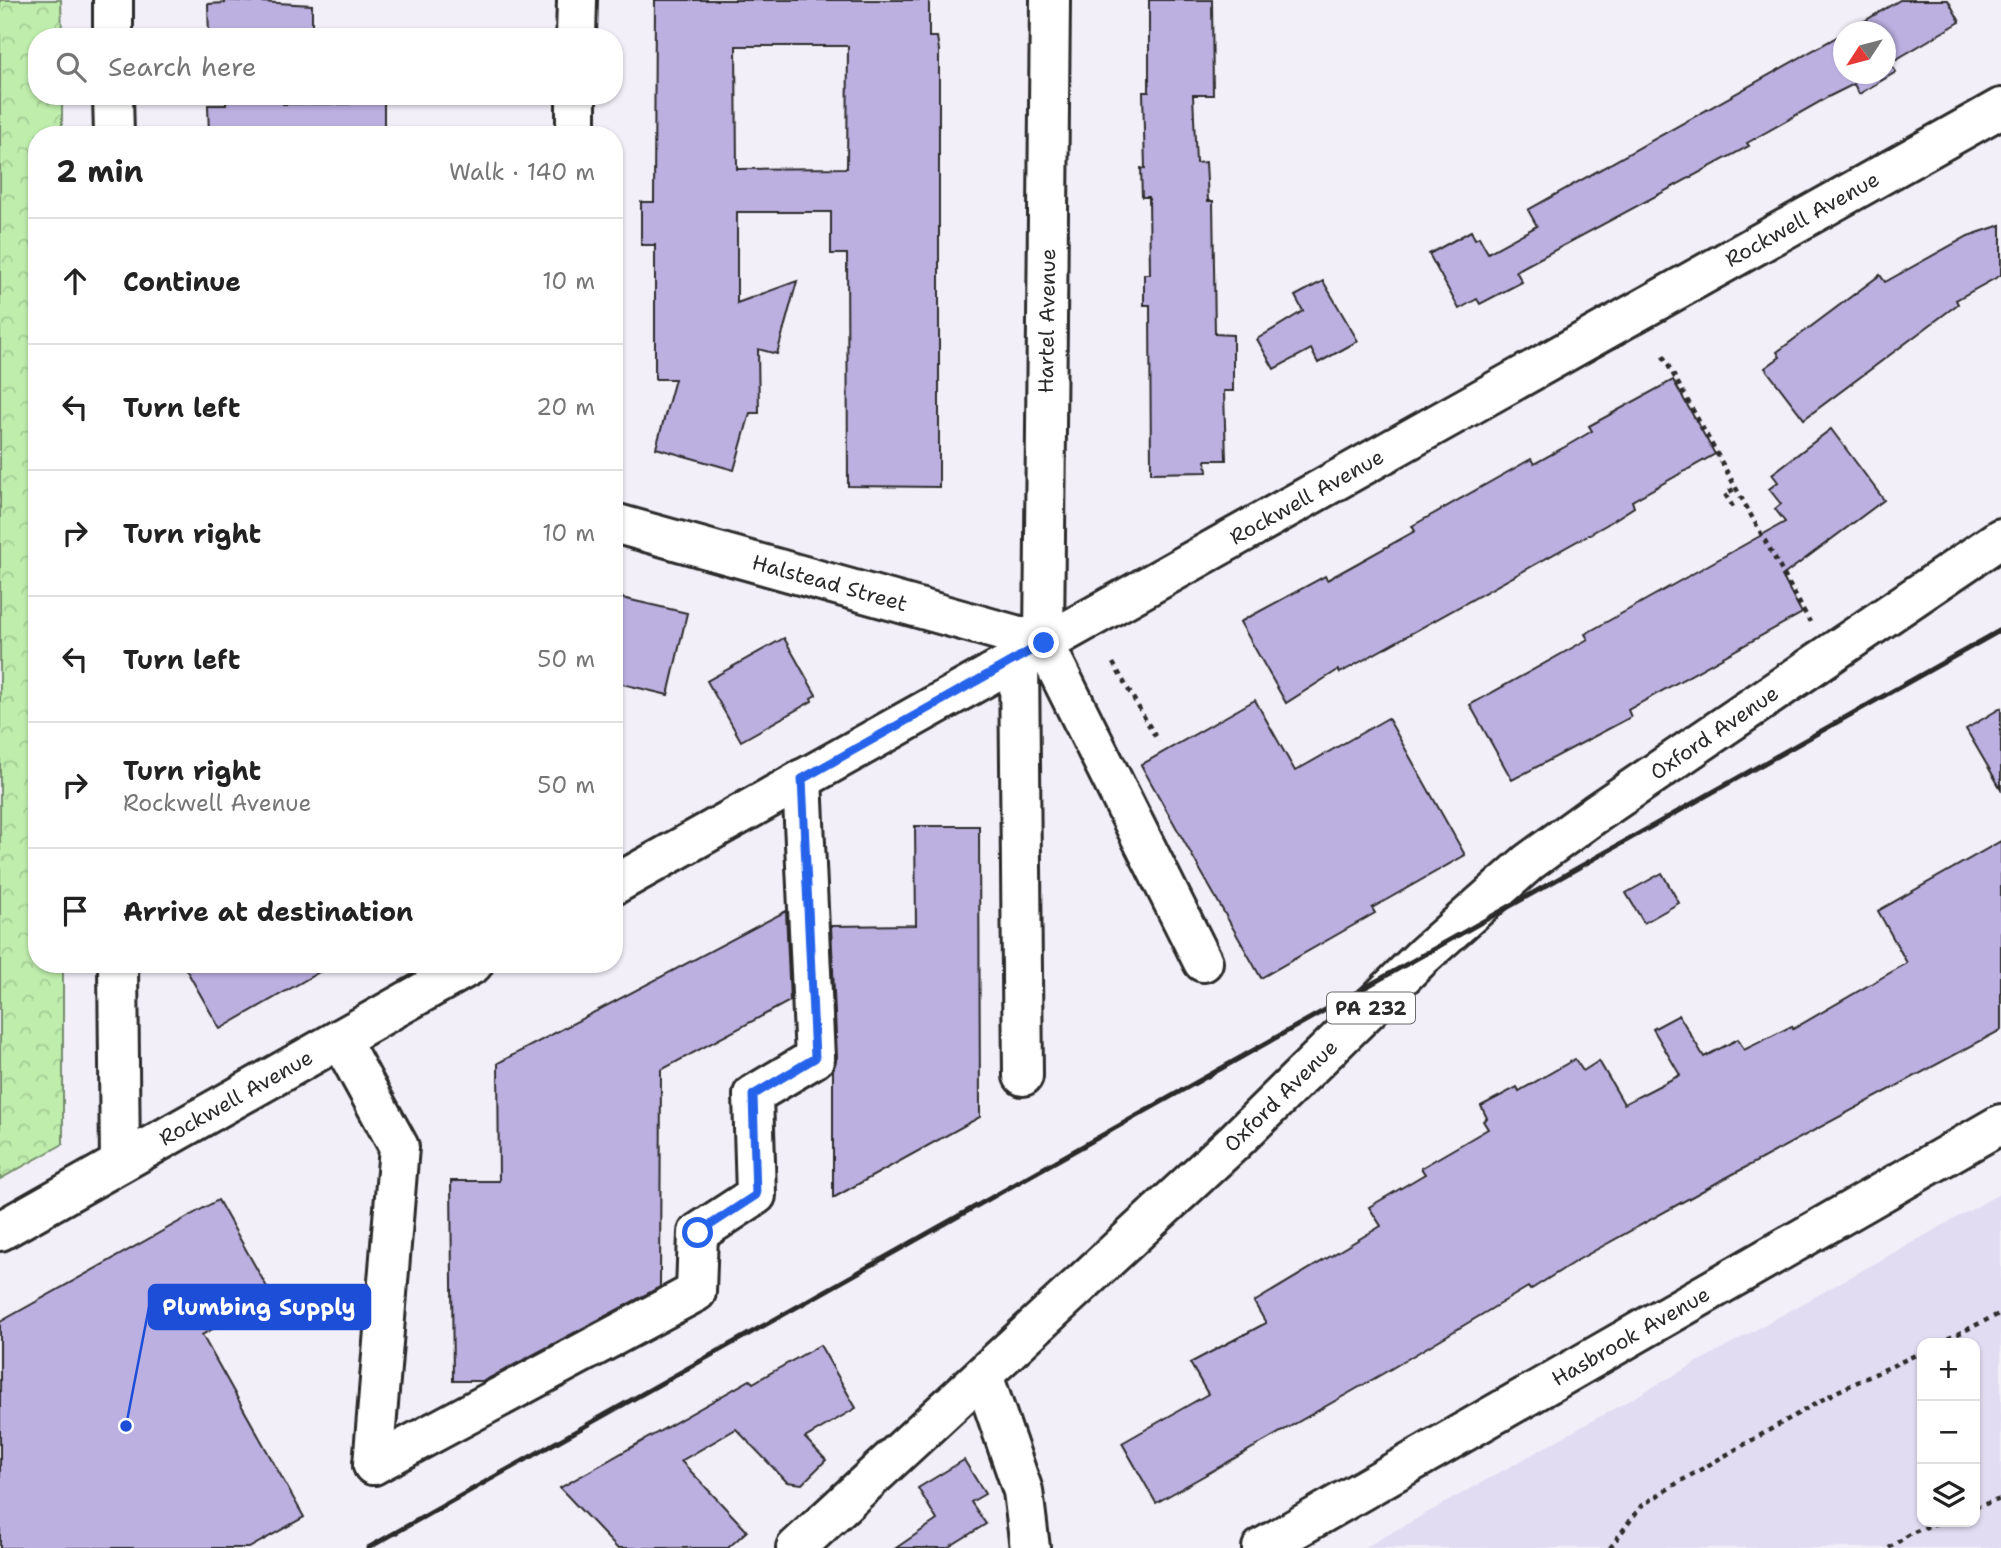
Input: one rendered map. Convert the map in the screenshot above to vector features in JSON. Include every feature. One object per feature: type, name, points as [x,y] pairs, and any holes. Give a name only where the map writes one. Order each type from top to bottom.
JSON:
[{"type":"street","points":[[113,0],[113,28]]},
{"type":"street","points":[[576,28],[577,0]]},
{"type":"street","name":"Hartel Avenue","points":[[1023,1076],[1050,0]]},
{"type":"street","points":[[113,105],[114,126]]},
{"type":"street","points":[[576,105],[576,126]]},
{"type":"street","name":"Rockwell Avenue","points":[[623,880],[2001,108]]},
{"type":"street","name":"Halstead Street","points":[[623,526],[1032,651]]},
{"type":"street","name":"Oxford Avenue","points":[[796,1548],[1233,1143],[1423,956],[1529,862],[1595,814],[2001,538]]},
{"type":"street","points":[[1032,651],[1203,962]]},
{"type":"street","points":[[340,1039],[399,1147],[373,1465],[696,1292],[698,1233],[756,1195],[753,1095],[815,1058],[802,779]]},
{"type":"street","points":[[118,973],[120,1163]]},
{"type":"street","name":"Rockwell Avenue","points":[[0,1231],[457,973]]},
{"type":"street","name":"Hasbrook Avenue","points":[[1262,1548],[2001,1124]]},
{"type":"street","points":[[983,1375],[1023,1491],[1030,1548]]},
{"type":"path","points":[[1663,356],[1812,626]]},
{"type":"path","points":[[1733,507],[1725,494],[1736,488]]},
{"type":"path","points":[[1114,663],[1158,741]]},
{"type":"path","points":[[1950,1338],[2001,1314]]},
{"type":"path","points":[[1609,1548],[1641,1506],[1679,1482],[1834,1393],[1917,1354]]},
{"type":"path","points":[[1980,1505],[2001,1499]]},
{"type":"path","points":[[1889,1548],[1911,1533],[1927,1527]]},
{"type":"shaded area","points":[[2001,1193],[2001,1548],[1364,1548]]},
{"type":"green space","points":[[0,0],[61,0],[62,28],[28,28],[28,105],[62,105],[62,126],[28,126],[28,973],[63,973],[63,1144],[0,1179]]},
{"type":"building","points":[[224,0],[312,5],[312,28],[209,28],[208,4],[225,3]]},
{"type":"building","points":[[655,0],[929,0],[929,37],[937,37],[939,50],[939,487],[848,486],[847,254],[831,254],[831,212],[737,212],[737,303],[797,281],[777,354],[758,349],[759,413],[750,413],[734,470],[656,448],[675,379],[655,379],[655,245],[641,245],[641,202],[654,202]],"holes":[[[736,46],[848,46],[847,168],[737,169]]]},
{"type":"building","points":[[1149,0],[1212,0],[1213,95],[1193,95],[1196,163],[1206,162],[1208,201],[1213,201],[1215,334],[1233,335],[1233,391],[1224,391],[1226,460],[1206,460],[1207,472],[1151,473],[1150,305],[1144,305],[1144,274],[1150,274],[1149,197],[1142,197],[1141,168],[1145,169],[1143,92],[1149,92]]},
{"type":"building","points":[[1900,0],[1948,0],[1960,22],[1896,59],[1896,21],[1865,21]]},
{"type":"building","points":[[1833,39],[1833,84],[1854,84],[1747,143],[1749,146],[1516,271],[1522,282],[1480,304],[1477,299],[1459,309],[1429,254],[1471,231],[1475,239],[1479,237],[1488,253],[1537,226],[1528,210]]},
{"type":"building","points":[[1854,84],[1876,84],[1859,94]]},
{"type":"building","points":[[208,105],[384,105],[384,126],[209,126]]},
{"type":"building","points":[[2001,225],[2001,275],[1956,300],[1958,304],[1804,419],[1765,368],[1780,357],[1777,352],[1880,275],[1885,282],[1968,236]]},
{"type":"building","points":[[1323,281],[1358,341],[1318,363],[1311,349],[1274,369],[1257,339],[1303,311],[1295,296]]},
{"type":"building","points":[[1673,380],[1715,454],[1632,501],[1634,507],[1606,525],[1340,673],[1338,670],[1286,703],[1240,622],[1325,576],[1327,580],[1356,564],[1415,531],[1412,526],[1531,459],[1534,464],[1563,448],[1592,431],[1589,426]]},
{"type":"building","points":[[1831,429],[1884,500],[1782,576],[1802,613],[1628,710],[1631,717],[1512,780],[1470,705],[1588,639],[1585,634],[1785,522],[1775,509],[1781,504],[1769,489],[1778,482],[1772,474]]},
{"type":"building","points":[[623,598],[687,613],[668,695],[623,684]]},
{"type":"building","points":[[784,638],[816,695],[811,698],[812,701],[741,741],[707,681]]},
{"type":"building","points":[[1255,700],[1295,771],[1388,718],[1465,855],[1372,908],[1375,913],[1261,978],[1141,765]]},
{"type":"building","points":[[2001,708],[2001,789],[1966,729]]},
{"type":"building","points":[[915,826],[979,826],[980,1117],[833,1198],[833,1070],[837,1057],[831,926],[916,925]]},
{"type":"building","points":[[2001,841],[2001,1030],[1722,1180],[1576,1261],[1530,1290],[1528,1287],[1156,1503],[1122,1443],[1208,1394],[1190,1363],[1266,1323],[1254,1302],[1381,1226],[1369,1207],[1425,1174],[1421,1168],[1488,1129],[1483,1121],[1487,1118],[1481,1106],[1517,1087],[1519,1091],[1575,1059],[1583,1071],[1599,1061],[1624,1104],[1680,1075],[1653,1029],[1679,1015],[1704,1057],[1738,1039],[1744,1050],[1792,1026],[1793,1029],[1907,963],[1878,911]]},
{"type":"building","points":[[1662,873],[1679,903],[1644,923],[1626,893]]},
{"type":"building","points":[[786,911],[790,1001],[661,1070],[660,1287],[484,1381],[453,1381],[451,1181],[499,1181],[498,1063]]},
{"type":"building","points":[[188,973],[317,973],[220,1029]]},
{"type":"building","points":[[218,1200],[272,1296],[202,1335],[304,1517],[249,1548],[0,1548],[0,1322]]},
{"type":"building","points":[[820,1345],[856,1408],[805,1438],[826,1460],[802,1484],[787,1482],[736,1429],[681,1461],[747,1531],[728,1548],[617,1548],[560,1488],[750,1380],[753,1383]]},
{"type":"building","points":[[964,1460],[985,1494],[971,1502],[986,1524],[947,1548],[896,1548],[937,1520],[918,1488]]},
{"type":"railway","points":[[368,1548],[2001,630]]},
{"type":"place","name":"Plumbing Supply","points":[[126,1426]]},
{"type":"route","points":[[698,1233],[756,1195],[753,1095],[815,1058],[802,779],[1044,643]]}]
